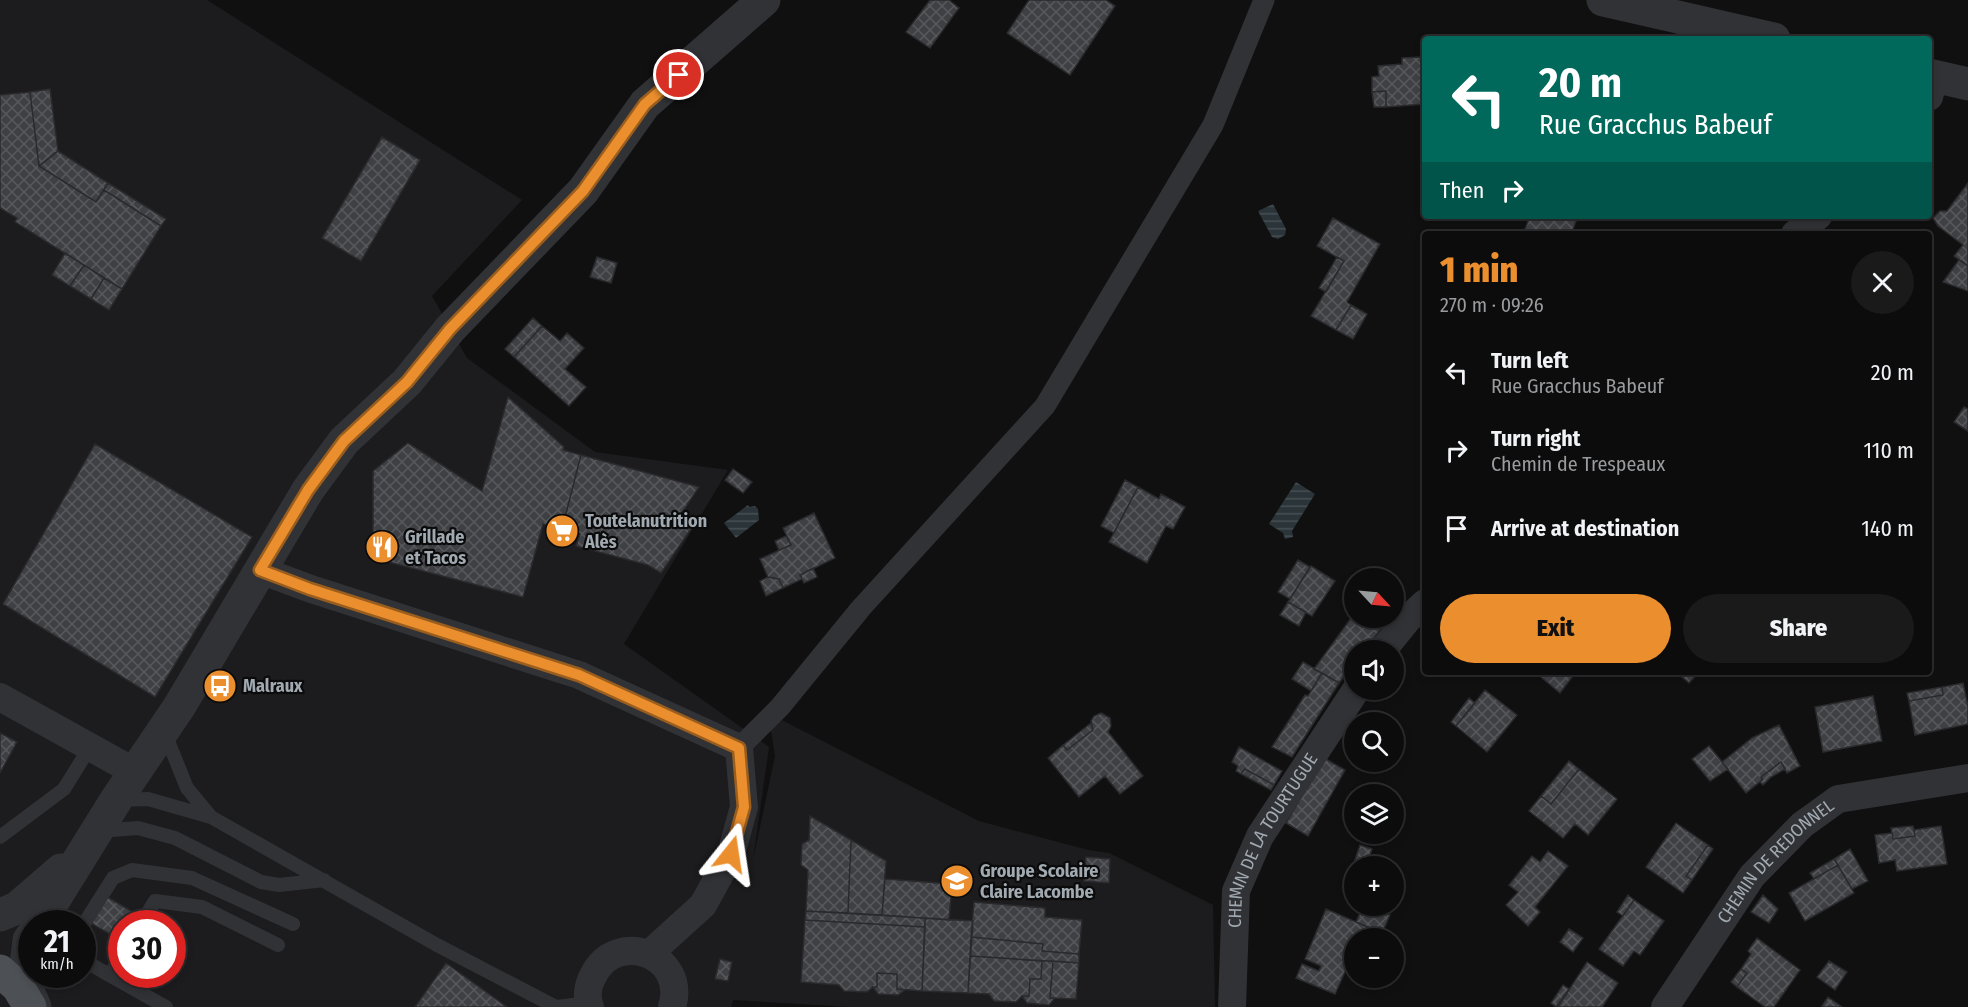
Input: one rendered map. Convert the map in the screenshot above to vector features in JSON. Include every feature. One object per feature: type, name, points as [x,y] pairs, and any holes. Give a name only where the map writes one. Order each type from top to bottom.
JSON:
[{"type":"main road","points":[[0,971],[18,987],[33,1007]]},
{"type":"street","points":[[48,910],[116,800],[164,730],[308,490],[344,441],[407,382],[450,329],[583,191],[645,104],[764,0]]},
{"type":"street","points":[[649,954],[704,905],[731,854],[744,807],[739,748],[780,707],[861,608],[1045,406],[1213,125],[1264,0]]},
{"type":"street","points":[[1603,0],[1761,36]]},
{"type":"street","points":[[1932,83],[1968,84]]},
{"type":"street","points":[[1799,231],[1814,219]]},
{"type":"street","points":[[260,570],[310,589],[579,675],[739,748]]},
{"type":"street","points":[[1391,640],[1422,606]]},
{"type":"street","points":[[0,697],[135,772]]},
{"type":"street","name":"CHEMIN DE LA TOURTUGUE","points":[[1232,1007],[1236,891],[1260,836],[1349,700]]},
{"type":"street","name":"CHEMIN DE REDONNEL","points":[[1665,1007],[1752,876],[1802,825],[1838,799],[1968,778]]},
{"type":"street","points":[[0,915],[17,908],[67,864],[97,832]]},
{"type":"street","points":[[589,1005],[589,984],[597,967],[612,955],[630,950],[649,954],[663,963],[673,978],[674,1006]]},
{"type":"street","points":[[26,988],[33,1007]]},
{"type":"lane","points":[[164,730],[187,788],[211,817]]},
{"type":"lane","points":[[0,837],[64,789],[90,747]]},
{"type":"lane","points":[[116,800],[148,799],[211,817],[438,945],[557,1007],[589,1005]]},
{"type":"lane","points":[[97,832],[138,828],[175,838],[261,882],[279,885],[324,880]]},
{"type":"lane","points":[[93,910],[113,878],[132,870],[192,878],[293,924]]},
{"type":"lane","points":[[150,910],[155,901],[202,907],[278,945]]},
{"type":"lane","points":[[132,988],[166,1007]]},
{"type":"shaded area","points":[[0,0],[207,0],[522,200],[432,296],[467,358],[595,452],[728,470],[624,644],[769,747],[753,860],[775,756],[768,713],[979,821],[1088,850],[1109,853],[1213,905],[1215,1007],[849,1007],[733,1000],[731,1007],[0,1007]]},
{"type":"shaded area","points":[[1273,204],[1286,229],[1285,235],[1278,239],[1272,237],[1258,211]]},
{"type":"shaded area","points":[[1296,482],[1315,494],[1292,531],[1293,537],[1285,539],[1283,533],[1269,524]]},
{"type":"shaded area","points":[[748,505],[758,509],[759,520],[736,538],[724,523]]},
{"type":"building","points":[[930,0],[949,0],[959,8],[930,48],[906,32]]},
{"type":"building","points":[[1029,0],[1106,0],[1115,6],[1070,75],[1007,33]]},
{"type":"building","points":[[1421,57],[1422,104],[1386,107],[1386,91],[1372,92],[1372,77],[1379,76],[1378,66],[1402,64],[1402,58]]},
{"type":"building","points":[[50,89],[58,151],[39,166],[30,92]]},
{"type":"building","points":[[1386,91],[1386,107],[1374,107],[1372,92]]},
{"type":"building","points":[[30,92],[39,166],[96,202],[104,190],[161,226],[122,289],[15,222],[17,218],[0,208],[0,95]]},
{"type":"building","points":[[382,137],[420,160],[361,261],[322,238]]},
{"type":"building","points":[[58,151],[108,183],[96,202],[39,166]]},
{"type":"building","points":[[108,183],[166,219],[161,226],[104,190]]},
{"type":"building","points":[[1968,183],[1968,266],[1954,256],[1963,245],[1938,226],[1933,218],[1940,211],[1947,211]]},
{"type":"building","points":[[1333,218],[1380,244],[1347,302],[1351,305],[1336,330],[1311,316],[1344,261],[1317,246]]},
{"type":"building","points":[[1529,219],[1577,219],[1572,231],[1524,231]]},
{"type":"building","points":[[65,253],[84,265],[70,286],[52,275]]},
{"type":"building","points":[[597,257],[617,263],[611,283],[590,277]]},
{"type":"building","points":[[1337,257],[1344,261],[1326,292],[1319,288]]},
{"type":"building","points":[[1959,260],[1968,266],[1968,291],[1943,282]]},
{"type":"building","points":[[84,265],[104,278],[91,299],[70,286]]},
{"type":"building","points":[[104,278],[122,289],[109,310],[91,299]]},
{"type":"building","points":[[1351,305],[1367,314],[1353,339],[1336,330]]},
{"type":"building","points":[[533,318],[542,326],[514,357],[505,349]]},
{"type":"building","points":[[542,326],[560,341],[567,333],[584,348],[565,369],[586,387],[569,406],[514,357]]},
{"type":"building","points":[[508,397],[564,447],[563,450],[581,455],[562,529],[543,524],[523,597],[373,558],[373,471],[408,443],[482,491]]},
{"type":"building","points":[[1964,407],[1968,409],[1968,431],[1954,422]]},
{"type":"building","points":[[95,444],[252,537],[155,697],[3,604]]},
{"type":"building","points":[[581,455],[699,487],[681,514],[695,523],[661,573],[648,565],[576,546],[580,534],[562,529]]},
{"type":"building","points":[[733,469],[752,482],[743,493],[725,480]]},
{"type":"building","points":[[1125,480],[1138,487],[1114,533],[1101,526]]},
{"type":"building","points":[[1138,487],[1159,499],[1161,494],[1185,507],[1173,529],[1166,526],[1147,563],[1109,542]]},
{"type":"building","points":[[814,513],[835,558],[800,575],[802,579],[783,588],[779,579],[768,577],[760,559],[791,545],[783,528]]},
{"type":"building","points":[[786,536],[791,545],[779,550],[775,541]]},
{"type":"building","points":[[1298,560],[1310,567],[1290,599],[1278,592]]},
{"type":"building","points":[[1311,566],[1335,581],[1312,616],[1288,602]]},
{"type":"building","points":[[813,568],[817,577],[804,583],[800,575]]},
{"type":"building","points":[[768,577],[779,579],[783,588],[766,596],[760,581]]},
{"type":"building","points":[[1288,602],[1306,612],[1299,626],[1280,615]]},
{"type":"building","points":[[1344,628],[1381,628],[1372,640],[1344,640],[1344,676],[1339,683],[1314,669]]},
{"type":"building","points":[[1303,662],[1322,673],[1311,691],[1292,679]]},
{"type":"building","points":[[1322,673],[1339,683],[1292,757],[1272,747],[1305,695],[1308,696]]},
{"type":"building","points":[[1539,675],[1574,675],[1560,693]]},
{"type":"building","points":[[1680,675],[1696,675],[1689,683]]},
{"type":"building","points":[[1963,683],[1968,706],[1968,724],[1915,735],[1909,701],[1943,695],[1942,687]]},
{"type":"building","points":[[1942,687],[1943,695],[1909,701],[1907,693]]},
{"type":"building","points":[[1485,690],[1517,715],[1487,752],[1456,726]]},
{"type":"building","points":[[1873,696],[1882,741],[1823,752],[1815,707]]},
{"type":"building","points":[[1469,698],[1475,703],[1456,726],[1451,722]]},
{"type":"building","points":[[1101,713],[1110,718],[1111,726],[1108,732],[1143,776],[1120,794],[1105,776],[1079,797],[1048,758],[1063,745],[1067,750],[1093,730],[1091,721],[1094,716]]},
{"type":"building","points":[[1091,723],[1093,730],[1067,750],[1063,745]]},
{"type":"building","points":[[1779,725],[1800,766],[1787,773],[1781,762],[1761,777],[1762,780],[1746,793],[1722,762],[1752,738]]},
{"type":"building","points":[[0,733],[17,742],[0,773]]},
{"type":"building","points":[[1709,746],[1728,769],[1710,781],[1692,759]]},
{"type":"building","points":[[1239,747],[1282,771],[1274,785],[1245,769],[1241,774],[1236,771],[1238,766],[1232,762]]},
{"type":"building","points":[[1324,758],[1344,769],[1308,836],[1286,823]]},
{"type":"building","points":[[1569,761],[1579,769],[1551,804],[1541,796]]},
{"type":"building","points":[[1781,762],[1785,769],[1763,785],[1760,782],[1763,779],[1761,777]]},
{"type":"building","points":[[1245,769],[1274,785],[1271,790],[1241,774]]},
{"type":"building","points":[[1579,769],[1617,799],[1588,835],[1575,824],[1563,838],[1529,811],[1541,796],[1551,804]]},
{"type":"building","points":[[810,816],[851,840],[848,913],[806,911],[808,870],[801,865],[802,844],[809,840]]},
{"type":"building","points":[[1676,823],[1708,845],[1686,876],[1692,880],[1683,893],[1646,867]]},
{"type":"building","points":[[1913,826],[1915,836],[1893,839],[1891,828]]},
{"type":"building","points":[[1941,826],[1947,864],[1897,871],[1895,860],[1879,863],[1875,835],[1892,833],[1893,839],[1915,836],[1914,830]]},
{"type":"building","points":[[851,840],[886,861],[882,915],[848,913]]},
{"type":"building","points":[[1360,845],[1372,849],[1370,856],[1356,856]]},
{"type":"building","points":[[1708,845],[1713,849],[1692,880],[1686,876]]},
{"type":"building","points":[[1850,849],[1868,881],[1852,889],[1834,859]]},
{"type":"building","points":[[1548,851],[1568,866],[1535,907],[1540,912],[1528,926],[1506,905],[1518,892],[1509,885],[1532,856],[1540,862]]},
{"type":"building","points":[[1086,857],[1110,859],[1109,883],[1084,881]]},
{"type":"building","points":[[1834,859],[1838,865],[1814,879],[1810,873]]},
{"type":"building","points":[[1838,865],[1854,893],[1805,921],[1789,893]]},
{"type":"building","points":[[885,879],[952,884],[949,920],[882,915]]},
{"type":"building","points":[[104,895],[129,910],[108,910],[108,933],[96,926],[96,910]]},
{"type":"building","points":[[1628,895],[1634,900],[1623,916],[1617,912]]},
{"type":"building","points":[[1763,895],[1778,909],[1769,923],[1751,912]]},
{"type":"building","points":[[1634,900],[1664,921],[1640,955],[1634,951],[1623,966],[1599,949]]},
{"type":"building","points":[[974,902],[1045,908],[1045,917],[1082,920],[1079,954],[1042,951],[1043,944],[971,937]]},
{"type":"building","points":[[1326,909],[1370,928],[1344,928],[1344,974],[1335,994],[1296,978],[1302,964],[1319,971],[1321,966],[1305,959]]},
{"type":"building","points":[[806,911],[925,918],[925,927],[805,920]]},
{"type":"building","points":[[1359,916],[1390,916],[1384,928],[1370,928],[1356,922]]},
{"type":"building","points":[[925,918],[973,921],[968,993],[922,991]]},
{"type":"building","points":[[805,920],[925,927],[922,991],[897,989],[897,974],[877,973],[877,987],[867,992],[844,991],[839,985],[801,982]]},
{"type":"building","points":[[1569,929],[1583,938],[1573,952],[1560,942]]},
{"type":"building","points":[[971,937],[1043,944],[1042,951],[1079,954],[1079,963],[970,956]]},
{"type":"building","points":[[1757,938],[1800,970],[1774,1007],[1765,1007],[1737,987],[1747,973],[1741,969],[1751,954],[1748,951]]},
{"type":"building","points":[[970,956],[1042,961],[1041,979],[1030,979],[1029,996],[1022,996],[1016,1002],[994,1001],[989,994],[968,993]]},
{"type":"building","points":[[720,959],[732,962],[728,981],[715,979]]},
{"type":"building","points":[[1042,961],[1053,961],[1050,998],[1055,998],[1049,1005],[1027,1003],[1022,996],[1029,996],[1030,979],[1041,979]]},
{"type":"building","points":[[1053,961],[1079,963],[1076,999],[1050,998]]},
{"type":"building","points":[[1829,961],[1847,972],[1835,990],[1817,977]]},
{"type":"building","points":[[1587,962],[1618,983],[1602,1007],[1558,1007]]},
{"type":"building","points":[[446,963],[507,1007],[415,1007]]},
{"type":"building","points":[[1741,969],[1747,973],[1737,987],[1731,982]]},
{"type":"building","points":[[877,973],[897,974],[897,989],[905,990],[898,995],[878,994],[873,987],[877,987]]},
{"type":"building","points":[[1563,985],[1569,989],[1556,1007],[1551,1003]]},
{"type":"building","points":[[1828,997],[1842,1007],[1822,1006]]},
{"type":"place","name":"Toutelanutrition Alès","points":[[562,531]]},
{"type":"place","name":"Grillade et Tacos","points":[[382,547]]},
{"type":"place","name":"Malraux","points":[[220,686]]},
{"type":"place","name":"Groupe Scolaire Claire Lacombe","points":[[957,881]]},
{"type":"route","points":[[679,75],[645,104],[583,191],[450,329],[407,382],[344,441],[308,490],[260,570],[310,589],[579,675],[739,748],[744,807],[731,854]]}]
